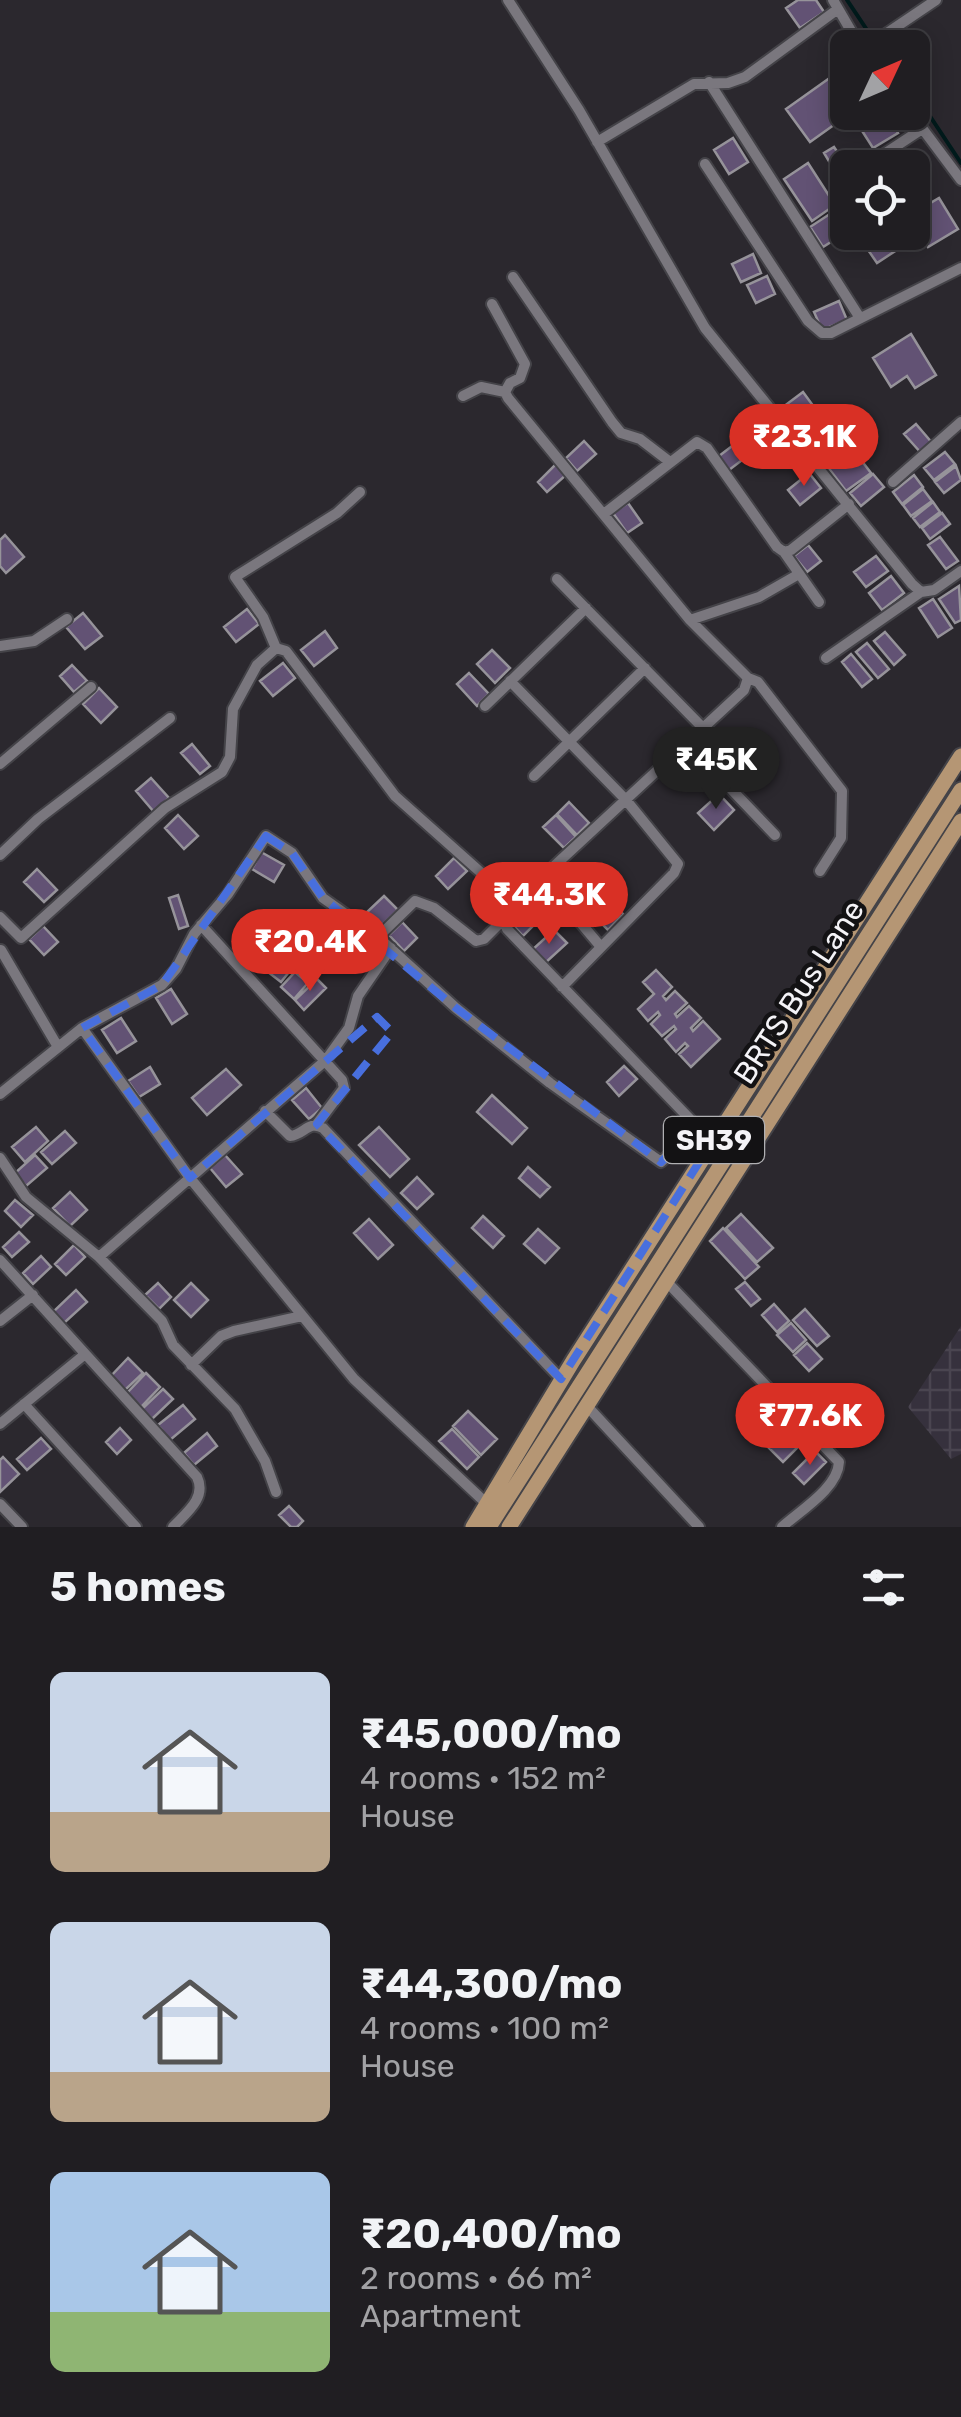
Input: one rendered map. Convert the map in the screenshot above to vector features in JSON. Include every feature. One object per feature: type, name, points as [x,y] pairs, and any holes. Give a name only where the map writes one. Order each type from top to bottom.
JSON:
[{"type":"main road","name":"SH39","points":[[473,1527],[561,1379],[961,756]]},
{"type":"main road","name":"BRTS Bus Lane","points":[[489,1527],[961,790]]},
{"type":"main road","name":"SH39","points":[[509,1527],[961,821]]},
{"type":"street","points":[[508,0],[705,328],[920,592]]},
{"type":"street","points":[[891,30],[936,0]]},
{"type":"street","points":[[596,142],[694,84],[728,83],[745,77],[835,4],[856,30]]},
{"type":"street","points":[[709,82],[860,318]]},
{"type":"street","points":[[890,150],[920,130]]},
{"type":"street","points":[[923,130],[961,180]]},
{"type":"street","points":[[705,164],[814,328],[822,333],[831,333],[961,268]]},
{"type":"street","points":[[512,277],[612,422],[622,433],[640,439],[670,462]]},
{"type":"street","points":[[492,304],[524,364],[520,378],[510,383],[505,392]]},
{"type":"street","points":[[464,396],[481,387],[505,392],[690,620],[748,678],[758,682],[842,792],[841,838],[820,872]]},
{"type":"street","points":[[893,482],[961,422]]},
{"type":"street","points":[[606,513],[691,445],[702,444],[819,602]]},
{"type":"street","points":[[276,648],[263,617],[236,577],[337,513],[360,492]]},
{"type":"street","points":[[784,552],[849,504]]},
{"type":"street","points":[[826,658],[920,592],[934,590],[961,571]]},
{"type":"street","points":[[690,620],[759,597],[799,574]]},
{"type":"street","points":[[558,579],[704,728]]},
{"type":"street","points":[[485,706],[586,608]]},
{"type":"street","points":[[0,646],[34,641],[67,619]]},
{"type":"street","points":[[276,648],[295,660],[395,796],[505,894],[510,907]]},
{"type":"street","points":[[58,1047],[0,950],[21,938],[165,808],[222,772],[230,757],[233,710],[256,665],[276,648]]},
{"type":"street","points":[[534,776],[645,668]]},
{"type":"street","points":[[378,937],[415,901],[434,908],[476,941],[484,939],[504,920],[510,907],[744,690],[748,678]]},
{"type":"street","points":[[510,682],[626,800],[678,864],[674,873],[562,986]]},
{"type":"street","points":[[0,764],[91,687]]},
{"type":"street","points":[[0,855],[38,819],[170,718]]},
{"type":"street","points":[[687,743],[775,835]]},
{"type":"street","points":[[0,1094],[82,1028],[162,985],[266,836],[292,853],[323,898],[378,937],[456,1008],[537,1073],[661,1162],[698,1128]]},
{"type":"street","points":[[542,877],[600,947]]},
{"type":"street","points":[[0,917],[21,938]]},
{"type":"street","points":[[504,920],[507,929],[712,1142]]},
{"type":"street","points":[[202,925],[326,1060],[344,1088],[316,1124],[290,1136],[265,1111]]},
{"type":"street","points":[[99,1257],[326,1060],[349,1028],[358,996],[391,948]]},
{"type":"street","points":[[82,1028],[190,1178],[364,1390],[487,1504]]},
{"type":"street","points":[[316,1124],[561,1379]]},
{"type":"street","points":[[0,1158],[26,1198],[99,1257],[162,1321],[173,1345],[234,1409],[265,1461],[276,1492]]},
{"type":"street","points":[[0,1260],[198,1477],[202,1486],[200,1496],[176,1526]]},
{"type":"street","points":[[668,1283],[839,1462],[839,1470],[830,1484],[789,1525]]},
{"type":"street","points":[[0,1321],[33,1295]]},
{"type":"street","points":[[191,1365],[222,1336],[302,1316]]},
{"type":"street","points":[[0,1424],[84,1356]]},
{"type":"street","points":[[24,1404],[136,1527]]},
{"type":"street","points":[[586,1405],[699,1527]]},
{"type":"street","points":[[0,1504],[22,1527]]},
{"type":"highlighted area","points":[[266,836],[292,853],[323,898],[456,1008],[661,1162],[698,1127],[712,1142],[561,1379],[317,1124],[392,1032],[377,1017],[190,1178],[82,1028],[162,985]]},
{"type":"shaded area","points":[[961,1326],[961,1454],[951,1459],[908,1407]]},
{"type":"building","points":[[798,0],[816,0],[824,12],[800,28],[786,8]]},
{"type":"building","points":[[830,78],[830,128],[810,142],[786,109]]},
{"type":"building","points":[[862,130],[896,130],[898,133],[873,148]]},
{"type":"building","points":[[733,138],[748,162],[729,174],[714,150]]},
{"type":"building","points":[[808,163],[830,197],[830,208],[812,221],[784,179]]},
{"type":"building","points":[[939,198],[958,229],[930,246],[930,203]]},
{"type":"building","points":[[830,214],[830,243],[823,247],[810,227]]},
{"type":"building","points":[[868,250],[897,250],[877,263]]},
{"type":"building","points":[[753,254],[761,273],[741,282],[732,264]]},
{"type":"building","points":[[767,276],[775,294],[756,303],[747,285]]},
{"type":"building","points":[[839,301],[847,320],[822,330],[814,312]]},
{"type":"building","points":[[911,334],[936,375],[915,388],[907,376],[891,387],[873,358]]},
{"type":"building","points":[[803,392],[814,407],[794,422],[783,407]]},
{"type":"building","points":[[916,424],[933,444],[922,454],[904,434]]},
{"type":"building","points":[[740,440],[750,454],[729,470],[719,456]]},
{"type":"building","points":[[584,441],[596,454],[577,471],[566,458]]},
{"type":"building","points":[[848,443],[871,473],[846,491],[824,462]]},
{"type":"building","points":[[945,452],[955,464],[934,480],[924,468]]},
{"type":"building","points":[[556,464],[566,475],[547,492],[538,482]]},
{"type":"building","points":[[956,466],[961,480],[944,493],[935,482]]},
{"type":"building","points":[[809,473],[821,488],[800,505],[788,490]]},
{"type":"building","points":[[873,474],[884,487],[861,506],[850,493]]},
{"type":"building","points":[[914,475],[923,487],[902,504],[893,492]]},
{"type":"building","points":[[923,489],[932,501],[911,516],[903,505]]},
{"type":"building","points":[[933,502],[940,512],[920,527],[913,518]]},
{"type":"building","points":[[628,503],[642,523],[627,533],[613,513]]},
{"type":"building","points":[[942,513],[950,524],[930,539],[922,528]]},
{"type":"building","points":[[5,535],[24,557],[6,573],[0,566],[0,540]]},
{"type":"building","points":[[940,537],[958,561],[946,569],[928,545]]},
{"type":"building","points":[[808,545],[821,561],[807,572],[794,556]]},
{"type":"building","points":[[876,556],[888,571],[866,587],[854,572]]},
{"type":"building","points":[[891,576],[904,593],[882,610],[869,593]]},
{"type":"building","points":[[959,586],[961,620],[955,623],[939,599]]},
{"type":"building","points":[[933,599],[952,628],[938,637],[919,608]]},
{"type":"building","points":[[247,609],[259,624],[236,642],[224,627]]},
{"type":"building","points":[[83,613],[102,636],[85,649],[66,627]]},
{"type":"building","points":[[325,631],[337,648],[314,666],[301,650]]},
{"type":"building","points":[[885,632],[905,655],[894,665],[874,641]]},
{"type":"building","points":[[867,643],[889,669],[878,678],[856,652]]},
{"type":"building","points":[[492,650],[510,668],[495,683],[477,664]]},
{"type":"building","points":[[851,654],[872,679],[862,687],[842,662]]},
{"type":"building","points":[[283,663],[295,678],[273,696],[260,681]]},
{"type":"building","points":[[72,665],[87,681],[74,692],[60,676]]},
{"type":"building","points":[[469,673],[489,694],[477,706],[457,684]]},
{"type":"building","points":[[99,688],[117,707],[101,723],[83,704]]},
{"type":"building","points":[[192,744],[210,766],[200,774],[181,753]]},
{"type":"building","points":[[151,778],[169,798],[154,812],[136,791]]},
{"type":"building","points":[[719,794],[734,810],[714,830],[698,813]]},
{"type":"building","points":[[569,802],[589,823],[577,835],[557,814]]},
{"type":"building","points":[[178,815],[198,836],[184,849],[165,828]]},
{"type":"building","points":[[556,815],[576,837],[564,848],[543,827]]},
{"type":"building","points":[[261,852],[284,865],[274,882],[252,869]]},
{"type":"building","points":[[454,858],[467,871],[448,889],[436,876]]},
{"type":"building","points":[[37,869],[57,890],[44,902],[24,882]]},
{"type":"building","points":[[597,888],[623,914],[608,930],[582,904]]},
{"type":"building","points":[[178,895],[188,926],[179,929],[169,898]]},
{"type":"building","points":[[384,896],[398,910],[380,927],[366,913]]},
{"type":"building","points":[[531,905],[542,917],[523,936],[512,924]]},
{"type":"building","points":[[402,922],[417,938],[404,951],[389,935]]},
{"type":"building","points":[[43,926],[58,942],[44,955],[29,939]]},
{"type":"building","points":[[554,930],[567,943],[544,964],[532,950]]},
{"type":"building","points":[[283,951],[297,962],[281,982],[268,972]]},
{"type":"building","points":[[656,970],[672,987],[663,996],[666,1000],[675,991],[687,1003],[675,1014],[677,1017],[689,1006],[701,1018],[691,1028],[693,1031],[703,1021],[720,1039],[691,1067],[679,1054],[688,1046],[685,1043],[676,1052],[665,1039],[676,1029],[674,1026],[662,1036],[651,1024],[660,1015],[658,1012],[648,1021],[638,1009],[654,994],[643,982]]},
{"type":"building","points":[[295,972],[308,983],[294,999],[281,987]]},
{"type":"building","points":[[317,979],[326,988],[304,1010],[295,1000]]},
{"type":"building","points":[[171,989],[187,1014],[172,1024],[156,998]]},
{"type":"building","points":[[121,1018],[136,1041],[117,1053],[102,1030]]},
{"type":"building","points":[[624,1066],[637,1079],[619,1096],[607,1082]]},
{"type":"building","points":[[150,1067],[160,1084],[139,1097],[128,1081]]},
{"type":"building","points":[[226,1069],[241,1085],[207,1115],[192,1098]]},
{"type":"building","points":[[306,1088],[322,1108],[309,1119],[292,1100]]},
{"type":"building","points":[[492,1095],[527,1128],[512,1144],[477,1112]]},
{"type":"building","points":[[36,1127],[48,1141],[25,1162],[12,1147]]},
{"type":"building","points":[[379,1127],[409,1159],[390,1177],[359,1145]]},
{"type":"building","points":[[65,1131],[76,1143],[52,1164],[41,1152]]},
{"type":"building","points":[[35,1155],[47,1168],[26,1186],[15,1173]]},
{"type":"building","points":[[225,1155],[242,1174],[226,1187],[210,1168]]},
{"type":"building","points":[[528,1167],[550,1187],[540,1197],[519,1178]]},
{"type":"building","points":[[417,1177],[433,1194],[417,1209],[401,1193]]},
{"type":"building","points":[[70,1192],[87,1210],[70,1226],[53,1208]]},
{"type":"building","points":[[15,1200],[33,1215],[21,1227],[5,1211]]},
{"type":"building","points":[[741,1214],[773,1248],[757,1262],[726,1228]]},
{"type":"building","points":[[483,1216],[504,1236],[493,1248],[472,1228]]},
{"type":"building","points":[[369,1219],[393,1245],[378,1259],[354,1233]]},
{"type":"building","points":[[723,1228],[759,1267],[745,1279],[710,1241]]},
{"type":"building","points":[[538,1229],[559,1248],[545,1263],[524,1244]]},
{"type":"building","points":[[19,1232],[29,1242],[12,1257],[3,1247]]},
{"type":"building","points":[[74,1245],[85,1257],[66,1275],[55,1264]]},
{"type":"building","points":[[41,1256],[51,1267],[33,1284],[23,1273]]},
{"type":"building","points":[[745,1282],[760,1299],[751,1306],[736,1289]]},
{"type":"building","points":[[158,1283],[171,1297],[159,1309],[145,1295]]},
{"type":"building","points":[[191,1283],[208,1300],[191,1317],[174,1300]]},
{"type":"building","points":[[76,1290],[87,1302],[64,1323],[54,1311]]},
{"type":"building","points":[[774,1304],[789,1321],[777,1332],[762,1315]]},
{"type":"building","points":[[805,1309],[829,1336],[817,1346],[793,1320]]},
{"type":"building","points":[[791,1323],[806,1340],[793,1352],[777,1335]]},
{"type":"building","points":[[807,1343],[822,1359],[809,1371],[794,1355]]},
{"type":"building","points":[[128,1358],[143,1373],[125,1390],[111,1376]]},
{"type":"building","points":[[146,1373],[160,1387],[141,1407],[127,1393]]},
{"type":"building","points":[[163,1389],[173,1399],[152,1419],[142,1409]]},
{"type":"building","points":[[862,1397],[881,1417],[870,1427],[852,1407]]},
{"type":"building","points":[[183,1405],[195,1419],[170,1440],[158,1425]]},
{"type":"building","points":[[468,1411],[497,1439],[481,1455],[453,1426]]},
{"type":"building","points":[[794,1423],[808,1437],[783,1462],[769,1448]]},
{"type":"building","points":[[120,1428],[131,1440],[117,1454],[106,1442]]},
{"type":"building","points":[[452,1429],[479,1457],[467,1469],[439,1441]]},
{"type":"building","points":[[207,1433],[217,1446],[194,1465],[184,1453]]},
{"type":"building","points":[[41,1438],[51,1449],[27,1470],[17,1459]]},
{"type":"building","points":[[815,1451],[826,1462],[804,1484],[793,1473]]},
{"type":"building","points":[[3,1457],[19,1474],[0,1492],[0,1460]]},
{"type":"building","points":[[289,1506],[303,1521],[297,1527],[291,1527],[279,1515]]},
{"type":"waterway","points":[[847,0],[867,30]]},
{"type":"waterway","points":[[930,116],[961,163]]}]
